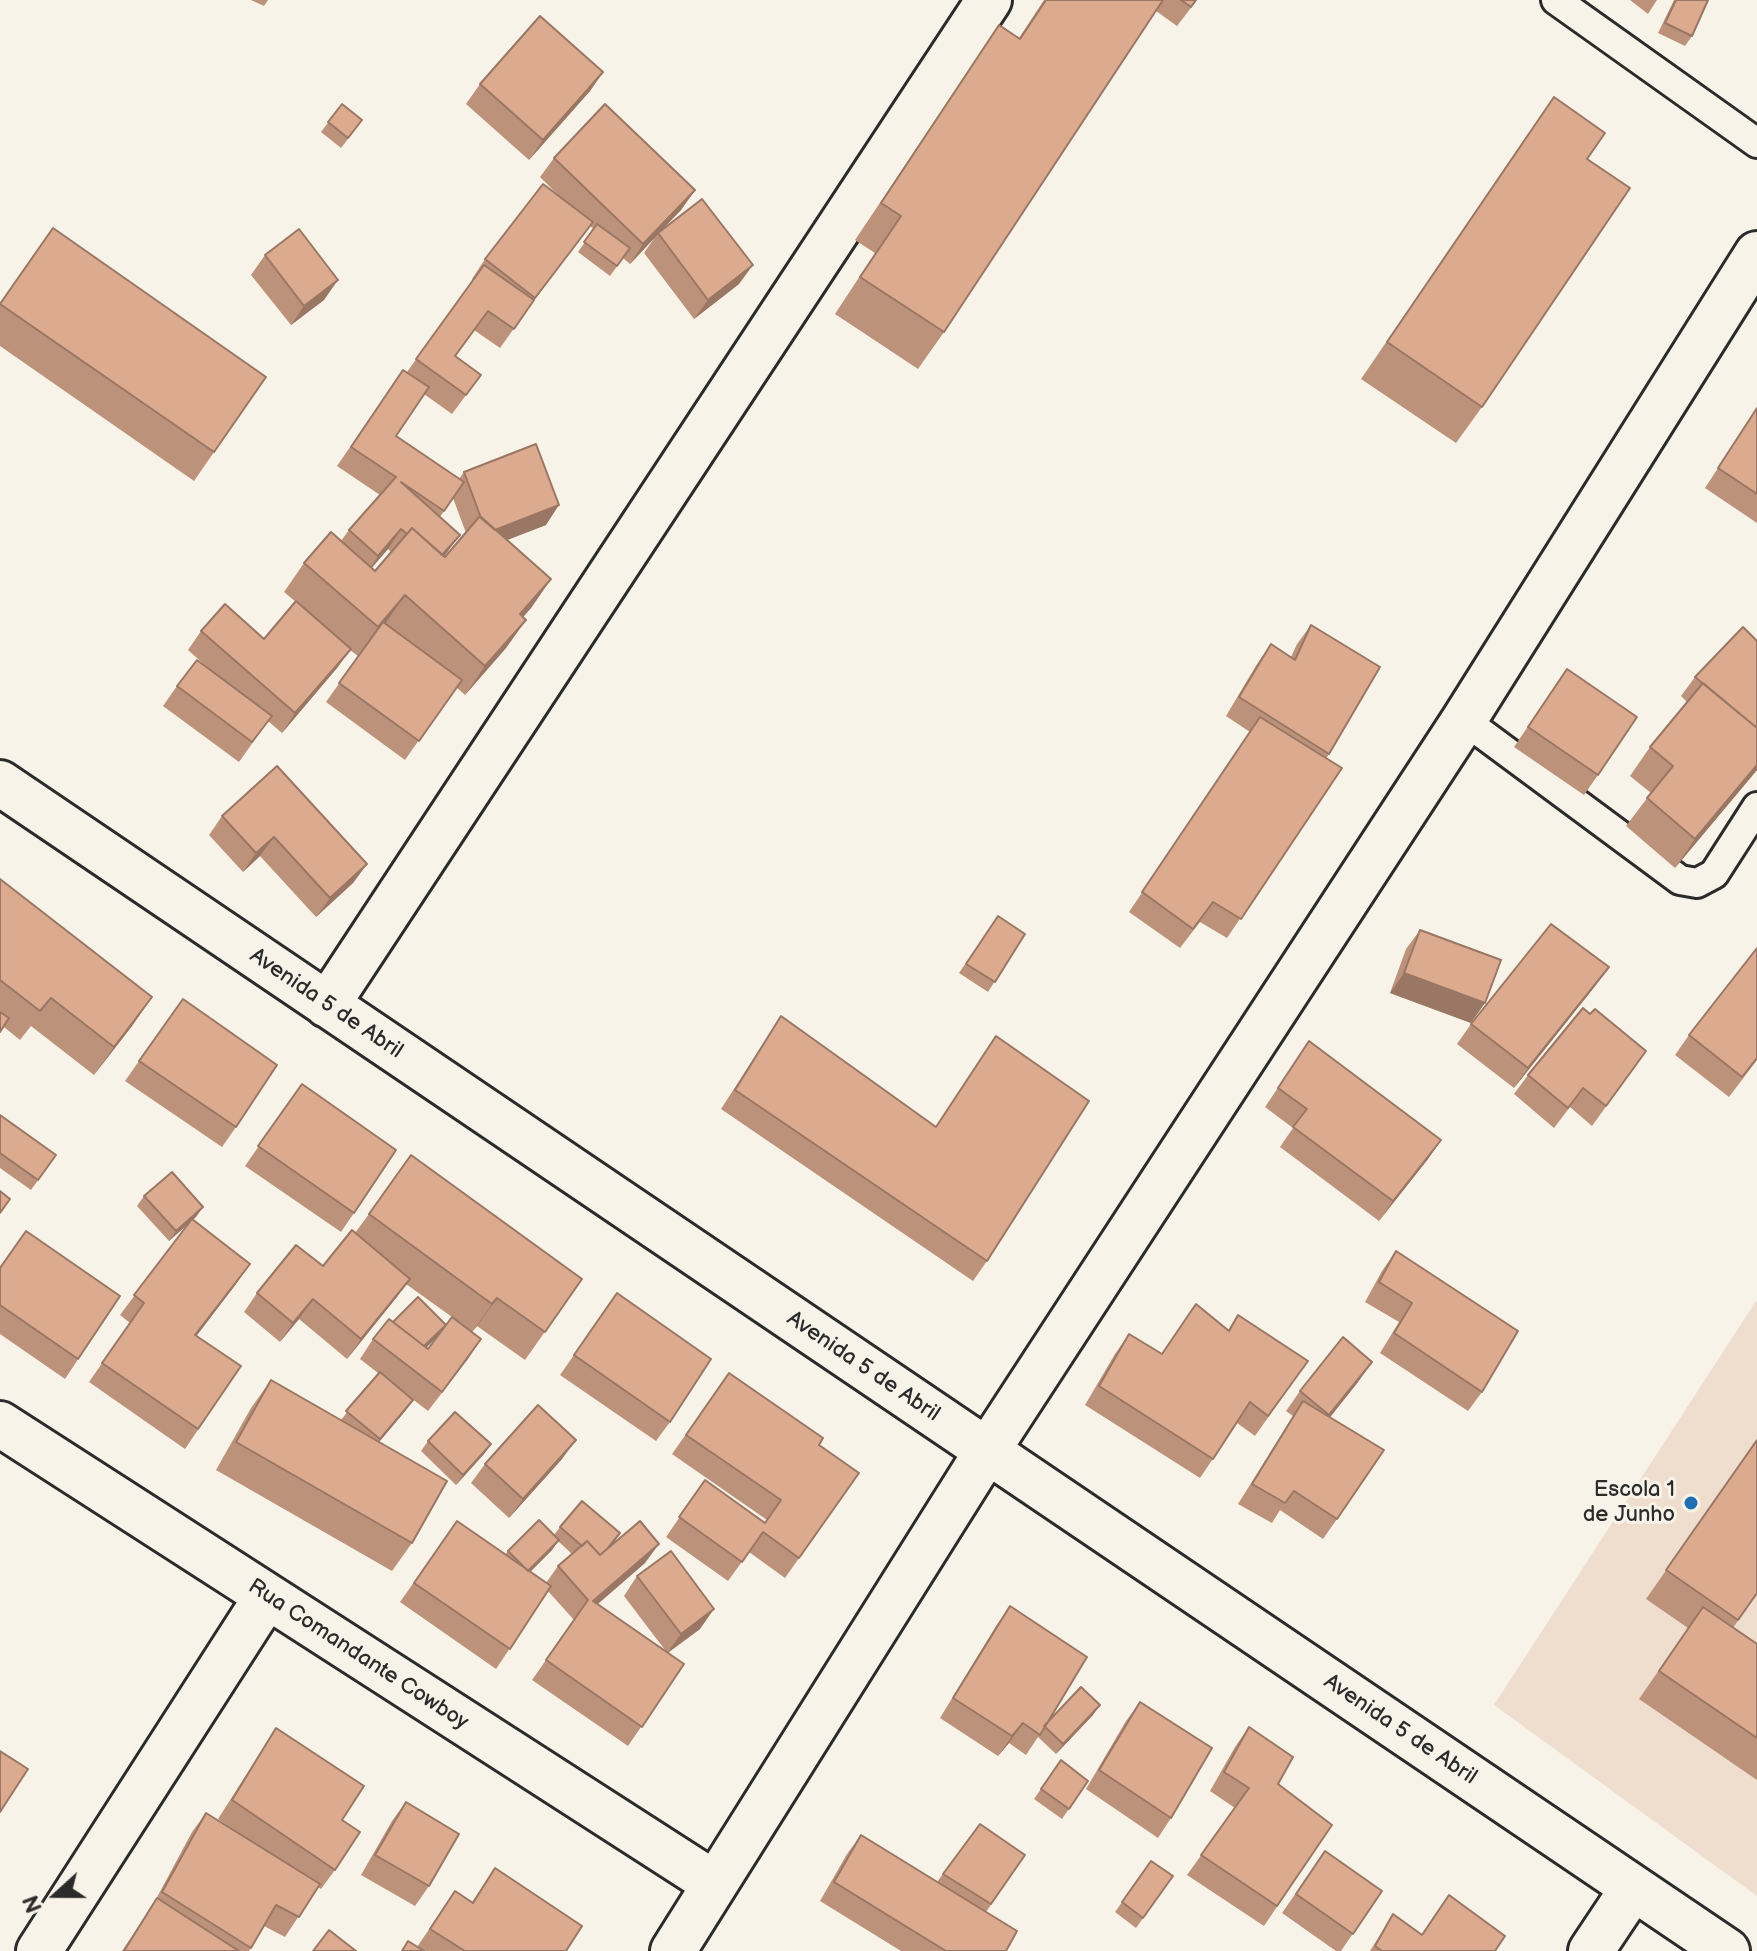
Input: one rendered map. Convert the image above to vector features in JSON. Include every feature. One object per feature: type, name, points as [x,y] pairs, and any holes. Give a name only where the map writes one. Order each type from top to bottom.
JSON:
[{"type":"street","points":[[327,1005],[989,0]]},
{"type":"street","points":[[673,1951],[987,1451],[1464,720],[1757,254]]},
{"type":"street","name":"Avenida 5 de Abril","points":[[0,783],[1727,1951]]},
{"type":"street","name":"Rua Comandante Cowboy","points":[[0,1424],[715,1884]]},
{"type":"street","points":[[39,1951],[267,1596]]},
{"type":"street","points":[[1591,1951],[1633,1888]]},
{"type":"lane","points":[[1556,0],[1757,143]]},
{"type":"lane","points":[[1464,720],[1680,880],[1697,883],[1714,874],[1757,807]]},
{"type":"shaded area","name":"Escola 1 de Junho","points":[[1757,1302],[1757,1896],[1494,1705]]},
{"type":"building","points":[[1046,0],[1163,0],[944,332],[860,277],[901,216],[881,203],[999,25],[1020,39]]},
{"type":"building","points":[[1181,0],[1196,0],[1191,7]]},
{"type":"building","points":[[1676,0],[1708,0],[1692,36],[1665,23]]},
{"type":"building","points":[[540,16],[603,72],[543,140],[480,84]]},
{"type":"building","points":[[1554,97],[1605,133],[1587,159],[1630,188],[1482,407],[1387,342]]},
{"type":"building","points":[[342,104],[362,120],[348,138],[328,122]]},
{"type":"building","points":[[605,104],[695,190],[643,244],[554,158]]},
{"type":"building","points":[[543,184],[593,222],[535,298],[485,259]]},
{"type":"building","points":[[702,199],[753,265],[708,300],[658,233]]},
{"type":"building","points":[[597,224],[630,248],[617,266],[584,242]]},
{"type":"building","points":[[53,228],[266,377],[214,452],[0,304]]},
{"type":"building","points":[[299,229],[338,280],[304,306],[265,255]]},
{"type":"building","points":[[484,265],[534,300],[514,329],[488,311],[455,356],[481,375],[466,395],[416,359]]},
{"type":"building","points":[[403,370],[429,387],[396,436],[464,482],[444,511],[401,482],[460,535],[442,555],[412,528],[407,534],[401,529],[378,556],[349,530],[396,477],[351,447]]},
{"type":"building","points":[[1757,408],[1757,494],[1718,468]]},
{"type":"building","points":[[536,444],[559,505],[495,530],[481,518],[464,472]]},
{"type":"building","points":[[480,516],[551,579],[520,614],[526,620],[485,666],[405,595],[378,627],[304,563],[331,532],[375,571],[412,528],[445,557]]},
{"type":"building","points":[[296,601],[351,649],[295,713],[201,631],[225,604],[264,639]]},
{"type":"building","points":[[383,622],[462,680],[419,741],[339,683]]},
{"type":"building","points":[[1311,625],[1380,667],[1329,754],[1239,697],[1271,644],[1295,660]]},
{"type":"building","points":[[1743,627],[1757,641],[1757,728],[1695,677]]},
{"type":"building","points":[[197,660],[272,716],[252,742],[177,686]]},
{"type":"building","points":[[1567,669],[1637,717],[1598,775],[1528,727]]},
{"type":"building","points":[[1703,683],[1757,728],[1757,765],[1695,839],[1647,798],[1673,766],[1650,747]]},
{"type":"building","points":[[1260,717],[1342,768],[1241,919],[1213,902],[1193,929],[1142,892]]},
{"type":"building","points":[[277,766],[367,864],[330,898],[274,837],[256,853],[222,816]]},
{"type":"building","points":[[0,879],[152,997],[114,1047],[51,998],[40,1011],[0,980]]},
{"type":"building","points":[[998,916],[1025,934],[995,982],[966,964]]},
{"type":"building","points":[[1551,924],[1609,967],[1528,1068],[1471,1024]]},
{"type":"building","points":[[1420,930],[1501,960],[1485,1003],[1404,973]]},
{"type":"building","points":[[1757,948],[1757,1058],[1742,1077],[1689,1035]]},
{"type":"building","points":[[183,999],[277,1065],[236,1127],[139,1061]]},
{"type":"building","points":[[1583,1008],[1590,1014],[1595,1009],[1646,1051],[1606,1106],[1583,1088],[1568,1108],[1528,1075]]},
{"type":"building","points":[[0,1012],[9,1018],[0,1032]]},
{"type":"building","points":[[781,1016],[936,1127],[996,1036],[1089,1101],[987,1261],[735,1090]]},
{"type":"building","points":[[1309,1041],[1441,1140],[1393,1201],[1293,1127],[1307,1109],[1278,1088]]},
{"type":"building","points":[[302,1084],[396,1150],[354,1213],[258,1146]]},
{"type":"building","points":[[0,1115],[56,1155],[38,1180],[0,1153]]},
{"type":"building","points":[[411,1155],[582,1279],[545,1332],[497,1298],[492,1304],[369,1214]]},
{"type":"building","points":[[172,1172],[203,1207],[176,1231],[144,1196]]},
{"type":"building","points":[[0,1191],[10,1199],[0,1213]]},
{"type":"building","points":[[192,1219],[250,1264],[195,1335],[241,1366],[198,1429],[102,1363],[144,1303],[134,1295]]},
{"type":"building","points":[[352,1230],[410,1279],[361,1339],[313,1299],[293,1323],[257,1293],[296,1245],[323,1266]]},
{"type":"building","points":[[26,1231],[120,1296],[78,1359],[0,1305],[0,1268]]},
{"type":"building","points":[[1396,1251],[1518,1331],[1482,1392],[1394,1333],[1412,1303],[1379,1282]]},
{"type":"building","points":[[617,1293],[711,1359],[670,1422],[574,1355]]},
{"type":"building","points":[[418,1297],[446,1325],[424,1346],[393,1322]]},
{"type":"building","points":[[1196,1304],[1229,1331],[1238,1315],[1308,1361],[1268,1416],[1250,1402],[1213,1459],[1099,1386],[1129,1334],[1162,1354]]},
{"type":"building","points":[[452,1317],[481,1339],[442,1392],[373,1339],[389,1319],[428,1349]]},
{"type":"building","points":[[1343,1337],[1372,1362],[1329,1415],[1300,1391]]},
{"type":"building","points":[[380,1372],[413,1400],[380,1439],[346,1411]]},
{"type":"building","points":[[729,1373],[823,1438],[819,1445],[859,1473],[799,1558],[763,1532],[742,1562],[679,1517],[705,1480],[765,1523],[781,1500],[686,1435]]},
{"type":"building","points":[[271,1380],[447,1481],[412,1543],[236,1442]]},
{"type":"building","points":[[1303,1401],[1384,1450],[1337,1519],[1294,1491],[1285,1503],[1252,1484]]},
{"type":"building","points":[[538,1405],[576,1440],[523,1499],[485,1464]]},
{"type":"building","points":[[455,1412],[491,1444],[463,1475],[428,1441]]},
{"type":"building","points":[[1757,1440],[1757,1593],[1738,1620],[1666,1570]]},
{"type":"building","points":[[582,1501],[620,1533],[600,1555],[587,1541],[582,1546],[560,1527]]},
{"type":"building","points":[[539,1520],[559,1540],[528,1571],[508,1551]]},
{"type":"building","points":[[457,1521],[551,1586],[510,1649],[414,1583]]},
{"type":"building","points":[[640,1521],[659,1544],[593,1601],[684,1664],[642,1727],[546,1660],[588,1600],[558,1566],[587,1541],[600,1555]]},
{"type":"building","points":[[671,1551],[714,1609],[681,1634],[637,1576]]},
{"type":"building","points":[[1010,1606],[1087,1657],[1040,1735],[1023,1723],[1012,1736],[953,1698]]},
{"type":"building","points":[[1703,1607],[1757,1644],[1757,1738],[1659,1671]]},
{"type":"building","points":[[1081,1687],[1100,1705],[1063,1744],[1044,1726]]},
{"type":"building","points":[[1140,1702],[1212,1748],[1171,1818],[1099,1770]]},
{"type":"building","points":[[1249,1727],[1293,1757],[1278,1784],[1332,1825],[1277,1906],[1201,1855],[1249,1788],[1224,1772]]},
{"type":"building","points":[[276,1728],[364,1786],[342,1820],[360,1832],[335,1870],[232,1800]]},
{"type":"building","points":[[0,1751],[28,1769],[0,1812]]},
{"type":"building","points":[[1061,1760],[1088,1781],[1069,1809],[1041,1789]]},
{"type":"building","points":[[406,1802],[459,1834],[429,1886],[375,1855]]},
{"type":"building","points":[[206,1813],[320,1884],[299,1917],[276,1905],[251,1948],[162,1892]]},
{"type":"building","points":[[980,1824],[1025,1855],[991,1904],[943,1874]]},
{"type":"building","points":[[861,1835],[1017,1931],[1006,1951],[946,1951],[834,1882]]},
{"type":"building","points":[[1325,1851],[1382,1891],[1353,1934],[1296,1894]]},
{"type":"building","points":[[1151,1861],[1173,1876],[1143,1918],[1122,1902]]},
{"type":"building","points":[[495,1868],[582,1926],[566,1951],[465,1951],[430,1929],[455,1891],[473,1903]]},
{"type":"building","points":[[1449,1895],[1505,1936],[1495,1951],[1382,1951],[1375,1946],[1393,1914],[1422,1935]]},
{"type":"building","points":[[157,1898],[239,1951],[124,1951]]},
{"type":"building","points":[[329,1930],[356,1951],[313,1951]]},
{"type":"building","points":[[408,1941],[424,1951],[402,1951]]},
{"type":"place","name":"Escola 1 de Junho","points":[[1691,1503]]}]
